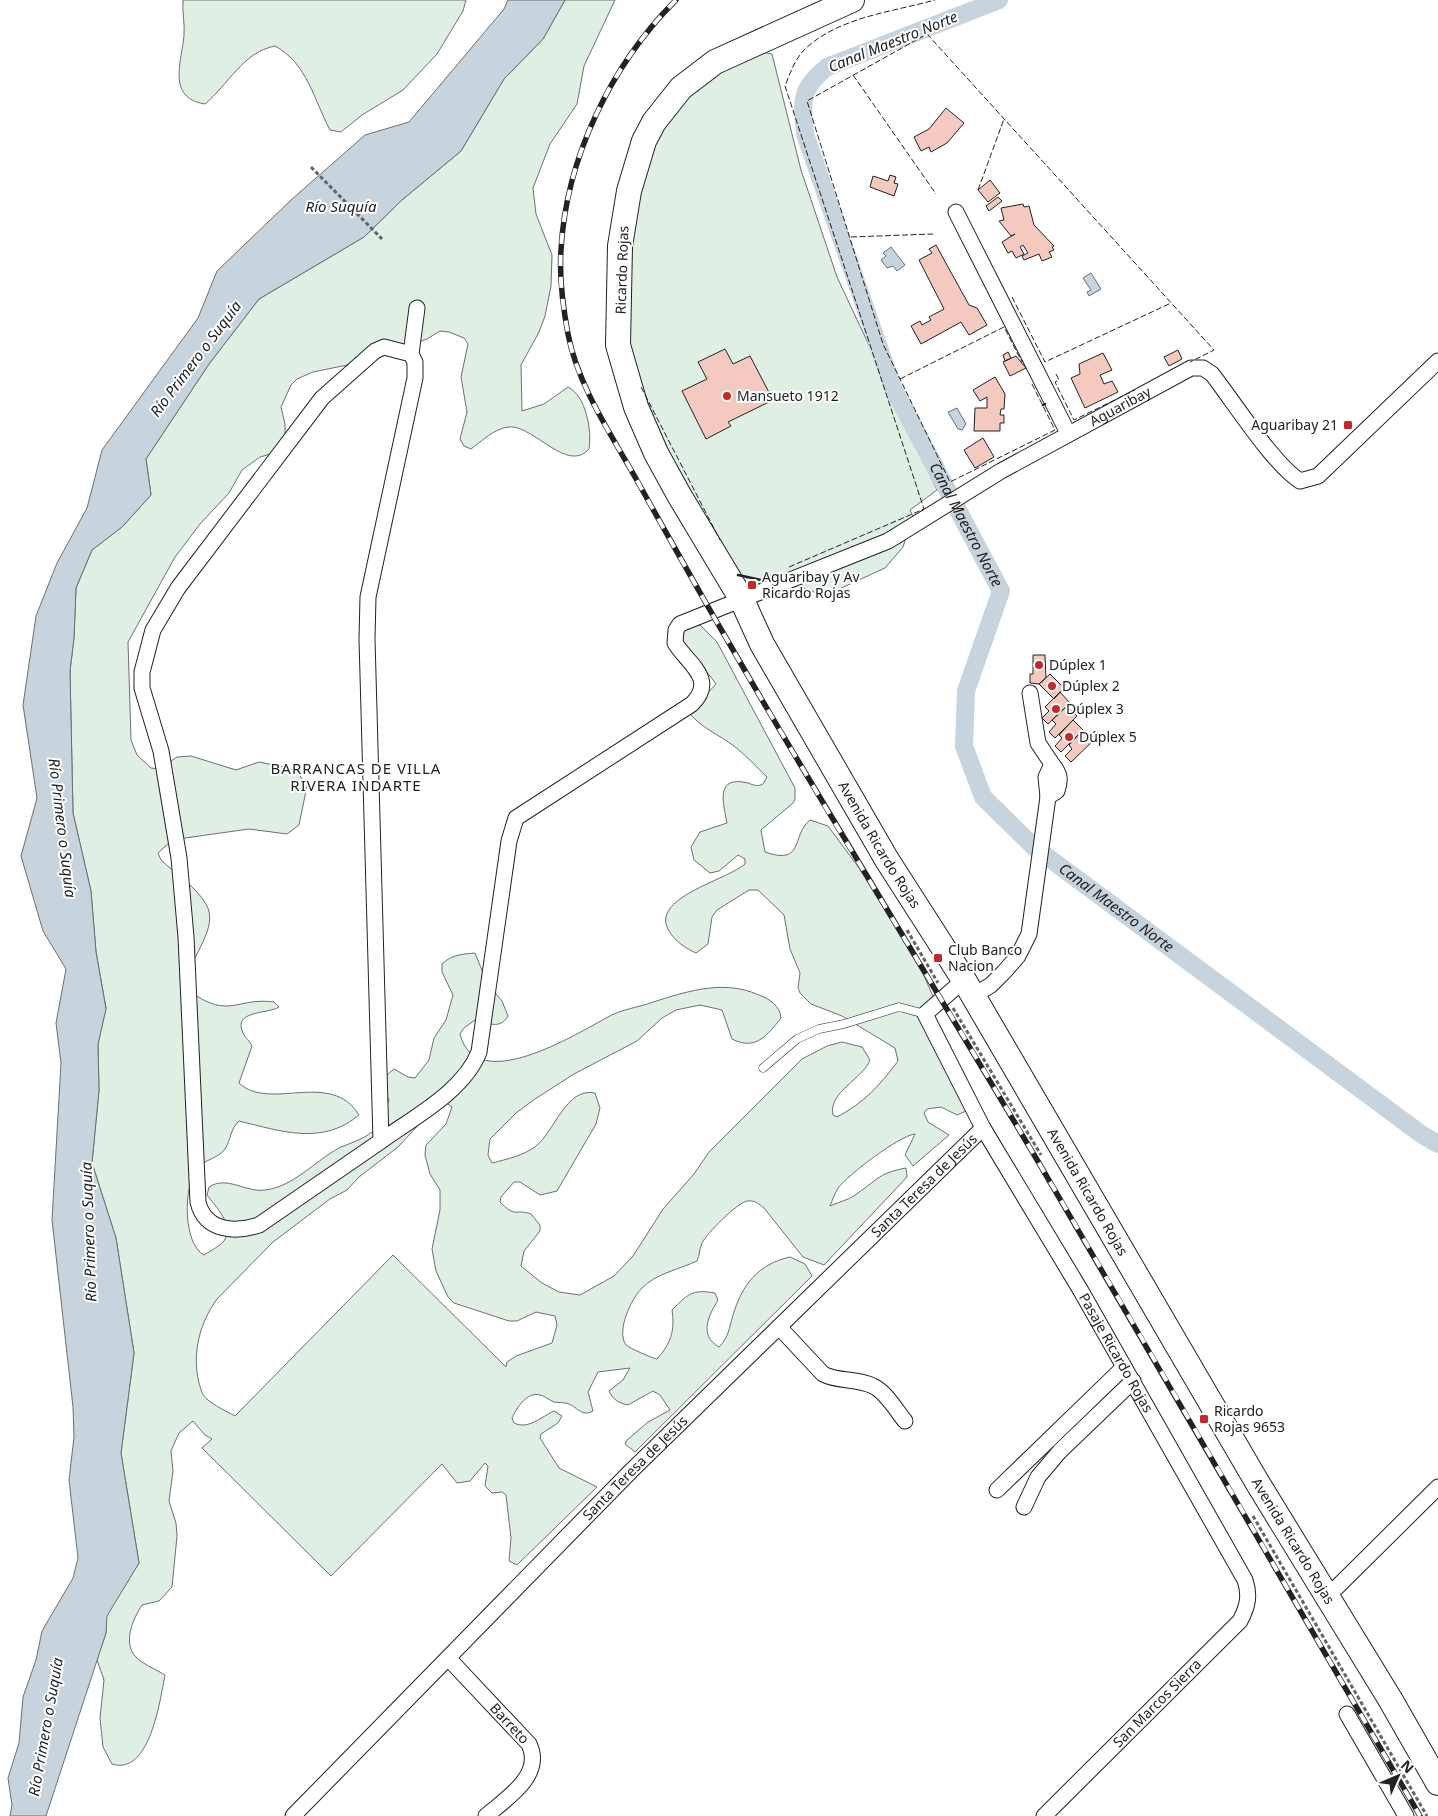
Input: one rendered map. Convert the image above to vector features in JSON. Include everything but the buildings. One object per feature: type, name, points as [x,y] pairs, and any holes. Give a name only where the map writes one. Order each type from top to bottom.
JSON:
[{"type":"main road","name":"Ricardo Rojas","points":[[742,600],[656,453],[636,407],[626,376],[618,345],[621,310],[619,272],[623,221],[629,191],[644,141],[654,122],[681,88],[715,62],[852,0]]},
{"type":"main road","name":"Avenida Ricardo Rojas","points":[[742,600],[762,644],[887,860],[968,988],[1326,1598],[1390,1699],[1438,1783]]},
{"type":"street","points":[[956,212],[1068,433]]},
{"type":"street","points":[[380,1141],[366,639],[368,605],[374,567],[415,378],[415,362],[411,354],[417,308]]},
{"type":"street","name":"Aguaribay","points":[[411,354],[384,348],[375,351],[322,398],[178,588],[153,630],[142,672],[142,688],[161,751],[179,858],[186,937],[198,1202],[200,1212],[209,1222],[220,1228],[243,1230],[259,1225],[452,1089],[474,1065],[479,1052],[509,841],[516,818],[692,704],[702,692],[702,680],[675,643],[676,630],[687,620],[742,600],[888,541],[1001,471],[1191,368],[1203,368],[1212,374],[1292,476],[1300,481],[1318,476],[1438,361]]},
{"type":"street","points":[[925,1014],[945,995],[968,988],[991,985],[1018,956],[1029,934],[1048,797],[1057,791],[1060,782],[1058,772],[1038,744],[1030,693]]},
{"type":"street","name":"Pasaje Ricardo Rojas","points":[[925,1014],[983,1128],[1133,1381],[1245,1580]]},
{"type":"street","name":"Santa Teresa de Jesús","points":[[293,1816],[631,1471],[983,1128]]},
{"type":"street","points":[[779,1327],[823,1374],[830,1378],[873,1386],[883,1393],[905,1421]]},
{"type":"street","points":[[997,1490],[1124,1367]]},
{"type":"street","points":[[1024,1507],[1038,1478],[1060,1451],[1133,1381]]},
{"type":"street","points":[[1326,1598],[1438,1488]]},
{"type":"street","name":"San Marcos Sierra","points":[[1044,1816],[1240,1621],[1249,1598],[1245,1580]]},
{"type":"street","name":"Barreto","points":[[448,1658],[529,1744],[534,1753],[531,1772],[524,1782],[486,1816]]},
{"type":"street","points":[[1347,1714],[1406,1816]]},
{"type":"lane","points":[[763,1068],[797,1039],[819,1028],[844,1024],[899,1007],[925,1014]]},
{"type":"path","points":[[311,167],[382,239]]},
{"type":"path","points":[[901,922],[1042,1157]]},
{"type":"path","points":[[1252,1514],[1427,1816]]},
{"type":"green space","points":[[183,0],[466,0],[463,11],[437,54],[403,90],[362,115],[341,132],[330,130],[302,72],[286,53],[275,46],[264,49],[245,62],[205,104],[193,100],[185,94],[179,77],[184,35]]},
{"type":"green space","points":[[565,0],[615,0],[584,66],[577,104],[550,144],[533,188],[536,214],[552,255],[551,286],[545,316],[539,332],[521,365],[522,411],[544,404],[568,387],[579,398],[586,414],[590,433],[589,449],[580,455],[571,456],[560,452],[518,428],[508,427],[493,432],[471,449],[464,446],[460,439],[467,412],[461,377],[468,344],[464,338],[449,332],[440,331],[427,339],[367,361],[313,372],[297,379],[291,385],[281,407],[285,424],[285,440],[274,453],[260,457],[242,470],[229,493],[200,524],[175,557],[128,642],[131,740],[137,755],[151,768],[159,769],[177,757],[191,756],[236,770],[259,762],[289,768],[298,773],[307,786],[299,825],[287,834],[249,829],[185,838],[170,842],[158,853],[161,860],[197,892],[206,904],[209,913],[207,932],[188,978],[192,993],[216,1005],[225,1006],[261,1001],[274,1002],[279,1007],[253,1014],[243,1020],[241,1026],[243,1033],[252,1046],[239,1083],[252,1091],[267,1094],[317,1092],[333,1095],[347,1102],[359,1115],[345,1125],[316,1133],[286,1132],[239,1121],[234,1127],[225,1149],[219,1155],[200,1166],[192,1177],[187,1214],[192,1239],[197,1249],[204,1255],[222,1243],[227,1235],[223,1216],[207,1195],[209,1187],[216,1184],[230,1183],[258,1190],[275,1188],[294,1179],[330,1153],[373,1132],[382,1119],[389,1100],[384,1083],[390,1072],[394,1069],[408,1077],[415,1078],[429,1060],[434,1038],[446,1020],[453,995],[442,972],[442,964],[457,956],[475,953],[487,983],[502,1001],[508,1016],[501,1023],[497,1024],[475,1020],[464,1028],[460,1034],[470,1052],[485,1060],[505,1061],[528,1056],[574,1036],[616,1013],[701,989],[730,988],[745,990],[771,1001],[779,1010],[781,1018],[771,1031],[760,1040],[747,1043],[732,1039],[722,1010],[700,1005],[676,1010],[662,1018],[637,1041],[574,1074],[535,1099],[516,1113],[490,1139],[488,1155],[492,1163],[520,1155],[536,1146],[543,1139],[569,1103],[576,1097],[585,1093],[595,1093],[600,1108],[596,1124],[557,1191],[540,1195],[520,1182],[514,1182],[501,1197],[500,1202],[513,1212],[531,1214],[540,1225],[540,1231],[524,1251],[521,1266],[542,1283],[559,1292],[580,1295],[614,1276],[633,1256],[663,1209],[694,1174],[709,1152],[802,1059],[827,1046],[842,1042],[862,1047],[870,1060],[861,1073],[836,1099],[833,1115],[837,1117],[864,1099],[891,1070],[898,1061],[895,1048],[842,1016],[811,1004],[800,993],[798,988],[800,973],[790,949],[784,915],[758,890],[749,890],[717,910],[712,917],[708,944],[696,953],[681,944],[669,931],[666,919],[670,909],[679,900],[692,891],[745,864],[745,859],[738,855],[719,871],[710,873],[694,860],[691,847],[700,832],[727,823],[723,799],[726,787],[730,783],[737,782],[759,785],[763,784],[767,777],[738,750],[694,719],[689,713],[716,684],[690,653],[682,640],[679,632],[686,626],[700,625],[717,642],[795,788],[793,803],[761,830],[765,852],[786,855],[792,852],[804,826],[810,820],[828,826],[859,868],[922,971],[935,1001],[922,1017],[966,1111],[957,1115],[941,1107],[927,1109],[924,1113],[928,1122],[949,1135],[913,1166],[905,1155],[915,1134],[908,1136],[875,1156],[838,1188],[830,1206],[852,1197],[885,1174],[906,1168],[907,1177],[824,1265],[803,1257],[764,1208],[755,1202],[747,1201],[730,1213],[710,1232],[702,1243],[697,1261],[661,1275],[642,1288],[633,1300],[626,1315],[623,1339],[626,1345],[657,1359],[666,1348],[671,1336],[673,1324],[672,1310],[691,1294],[696,1292],[715,1293],[718,1300],[711,1312],[707,1331],[709,1337],[719,1347],[727,1336],[741,1294],[753,1277],[760,1271],[779,1260],[790,1257],[805,1264],[812,1276],[635,1452],[625,1444],[627,1440],[648,1422],[670,1410],[660,1395],[653,1391],[628,1405],[614,1399],[609,1391],[623,1380],[630,1368],[598,1372],[588,1392],[593,1411],[589,1413],[583,1412],[569,1404],[554,1402],[540,1395],[535,1394],[526,1398],[512,1418],[514,1423],[519,1425],[529,1424],[554,1411],[562,1416],[558,1423],[541,1434],[540,1438],[559,1468],[597,1487],[517,1565],[509,1561],[511,1538],[506,1495],[502,1492],[492,1493],[485,1486],[488,1466],[485,1463],[470,1481],[457,1483],[442,1464],[331,1576],[202,1448],[212,1439],[205,1435],[193,1421],[179,1433],[171,1451],[173,1471],[169,1501],[176,1523],[177,1536],[172,1587],[159,1601],[142,1605],[135,1617],[129,1639],[130,1647],[138,1659],[165,1675],[160,1701],[151,1733],[136,1759],[125,1765],[112,1764],[103,1747],[100,1718],[104,1680],[97,1660],[106,1633],[106,1616],[139,1563],[121,1453],[134,1353],[116,1238],[92,1163],[99,1090],[98,1044],[106,1008],[96,952],[91,891],[73,813],[70,671],[74,638],[76,588],[92,550],[122,527],[151,495],[146,459],[209,364],[259,299],[364,237],[402,200],[461,151],[504,79],[543,39]],"holes":[[[445,1102],[452,1107],[446,1124],[426,1145],[425,1155],[430,1174],[440,1190],[440,1210],[432,1249],[436,1271],[448,1297],[454,1303],[509,1321],[517,1321],[536,1312],[555,1316],[557,1325],[552,1343],[516,1356],[507,1362],[506,1367],[393,1255],[235,1416],[206,1398],[199,1383],[196,1361],[197,1350],[202,1329],[217,1299],[273,1242],[330,1199],[347,1190],[359,1177],[398,1147],[437,1105]]]},
{"type":"green space","points":[[757,51],[772,54],[801,170],[837,277],[937,490],[910,510],[913,516],[903,547],[885,568],[824,596],[777,577],[745,590],[666,454],[628,347],[632,200],[654,140],[708,73]]},
{"type":"water","name":"Río Suquía","points":[[508,0],[565,0],[543,39],[504,79],[461,151],[402,200],[364,237],[259,299],[209,364],[146,459],[151,495],[122,527],[92,550],[76,588],[74,638],[70,671],[73,813],[91,891],[96,952],[106,1009],[98,1044],[99,1090],[92,1163],[116,1238],[134,1353],[121,1453],[139,1563],[107,1616],[106,1633],[46,1816],[10,1816],[12,1805],[8,1778],[19,1743],[23,1697],[36,1660],[42,1631],[73,1578],[78,1558],[69,1480],[74,1437],[73,1407],[52,1220],[61,1063],[56,1023],[66,969],[43,931],[21,856],[37,798],[23,705],[36,616],[57,563],[87,508],[102,450],[198,318],[217,271],[291,200],[365,135],[409,122],[504,9]]},
{"type":"water","points":[[891,247],[905,265],[897,271],[893,266],[887,268],[881,260],[886,256],[883,253]]},
{"type":"water","points":[[1091,273],[1101,289],[1089,296],[1087,292],[1091,290],[1083,278]]},
{"type":"water","points":[[957,408],[966,424],[962,430],[958,429],[948,412]]},
{"type":"waterway","name":"Canal Maestro Norte","points":[[999,0],[827,67],[811,82],[804,96],[803,104],[805,134],[893,388],[1001,591],[966,691],[964,746],[983,797],[1034,847],[1421,1134],[1438,1144]]},
{"type":"railway","points":[[676,0],[631,54],[612,83],[582,148],[572,181],[565,216],[561,250],[561,271],[563,303],[568,334],[580,373],[597,411],[698,590],[1036,1158],[1420,1816]]},
{"type":"fence","points":[[789,567],[924,509],[785,86],[798,57],[819,38],[867,17],[935,0]]},
{"type":"fence","points":[[1032,384],[1055,430],[950,482],[883,344],[807,101],[927,34],[1214,350],[1190,362]]},
{"type":"fence","points":[[853,75],[936,194]]},
{"type":"fence","points":[[978,190],[1004,119]]},
{"type":"fence","points":[[851,237],[933,234]]},
{"type":"fence","points":[[1012,297],[1045,362],[1171,303]]},
{"type":"fence","points":[[900,379],[1004,327],[1022,362]]},
{"type":"fence","points":[[1056,374],[1059,380],[1055,382],[1074,420],[1135,390]]},
{"type":"fence","points":[[641,387],[720,540]]},
{"type":"wall","points":[[738,575],[761,580],[775,574]]},
{"type":"place","name":"Mansueto 1912","points":[[727,396]]},
{"type":"place","name":"Aguaribay 21","points":[[1348,425]]},
{"type":"place","name":"Aguaribay y Av Ricardo Rojas","points":[[752,585]]},
{"type":"place","name":"Dúplex 1","points":[[1039,665]]},
{"type":"place","name":"Dúplex 2","points":[[1052,686]]},
{"type":"place","name":"Dúplex 3","points":[[1056,709]]},
{"type":"place","name":"Dúplex 5","points":[[1069,737]]},
{"type":"place","name":"Club Banco Nacion","points":[[938,958]]},
{"type":"place","name":"Ricardo Rojas 9653","points":[[1204,1419]]},
{"type":"district","name":"BARRANCAS DE VILLA RIVERA INDARTE","points":[[356,778]]},
{"type":"water label","name":"Río Primero o Suquía","points":[[196,359]]},
{"type":"water label","name":"Río Primero o Suquía","points":[[62,828]]},
{"type":"water label","name":"Río Primero o Suquía","points":[[89,1232]]},
{"type":"water label","name":"Río Primero o Suquía","points":[[46,1727]]}]
